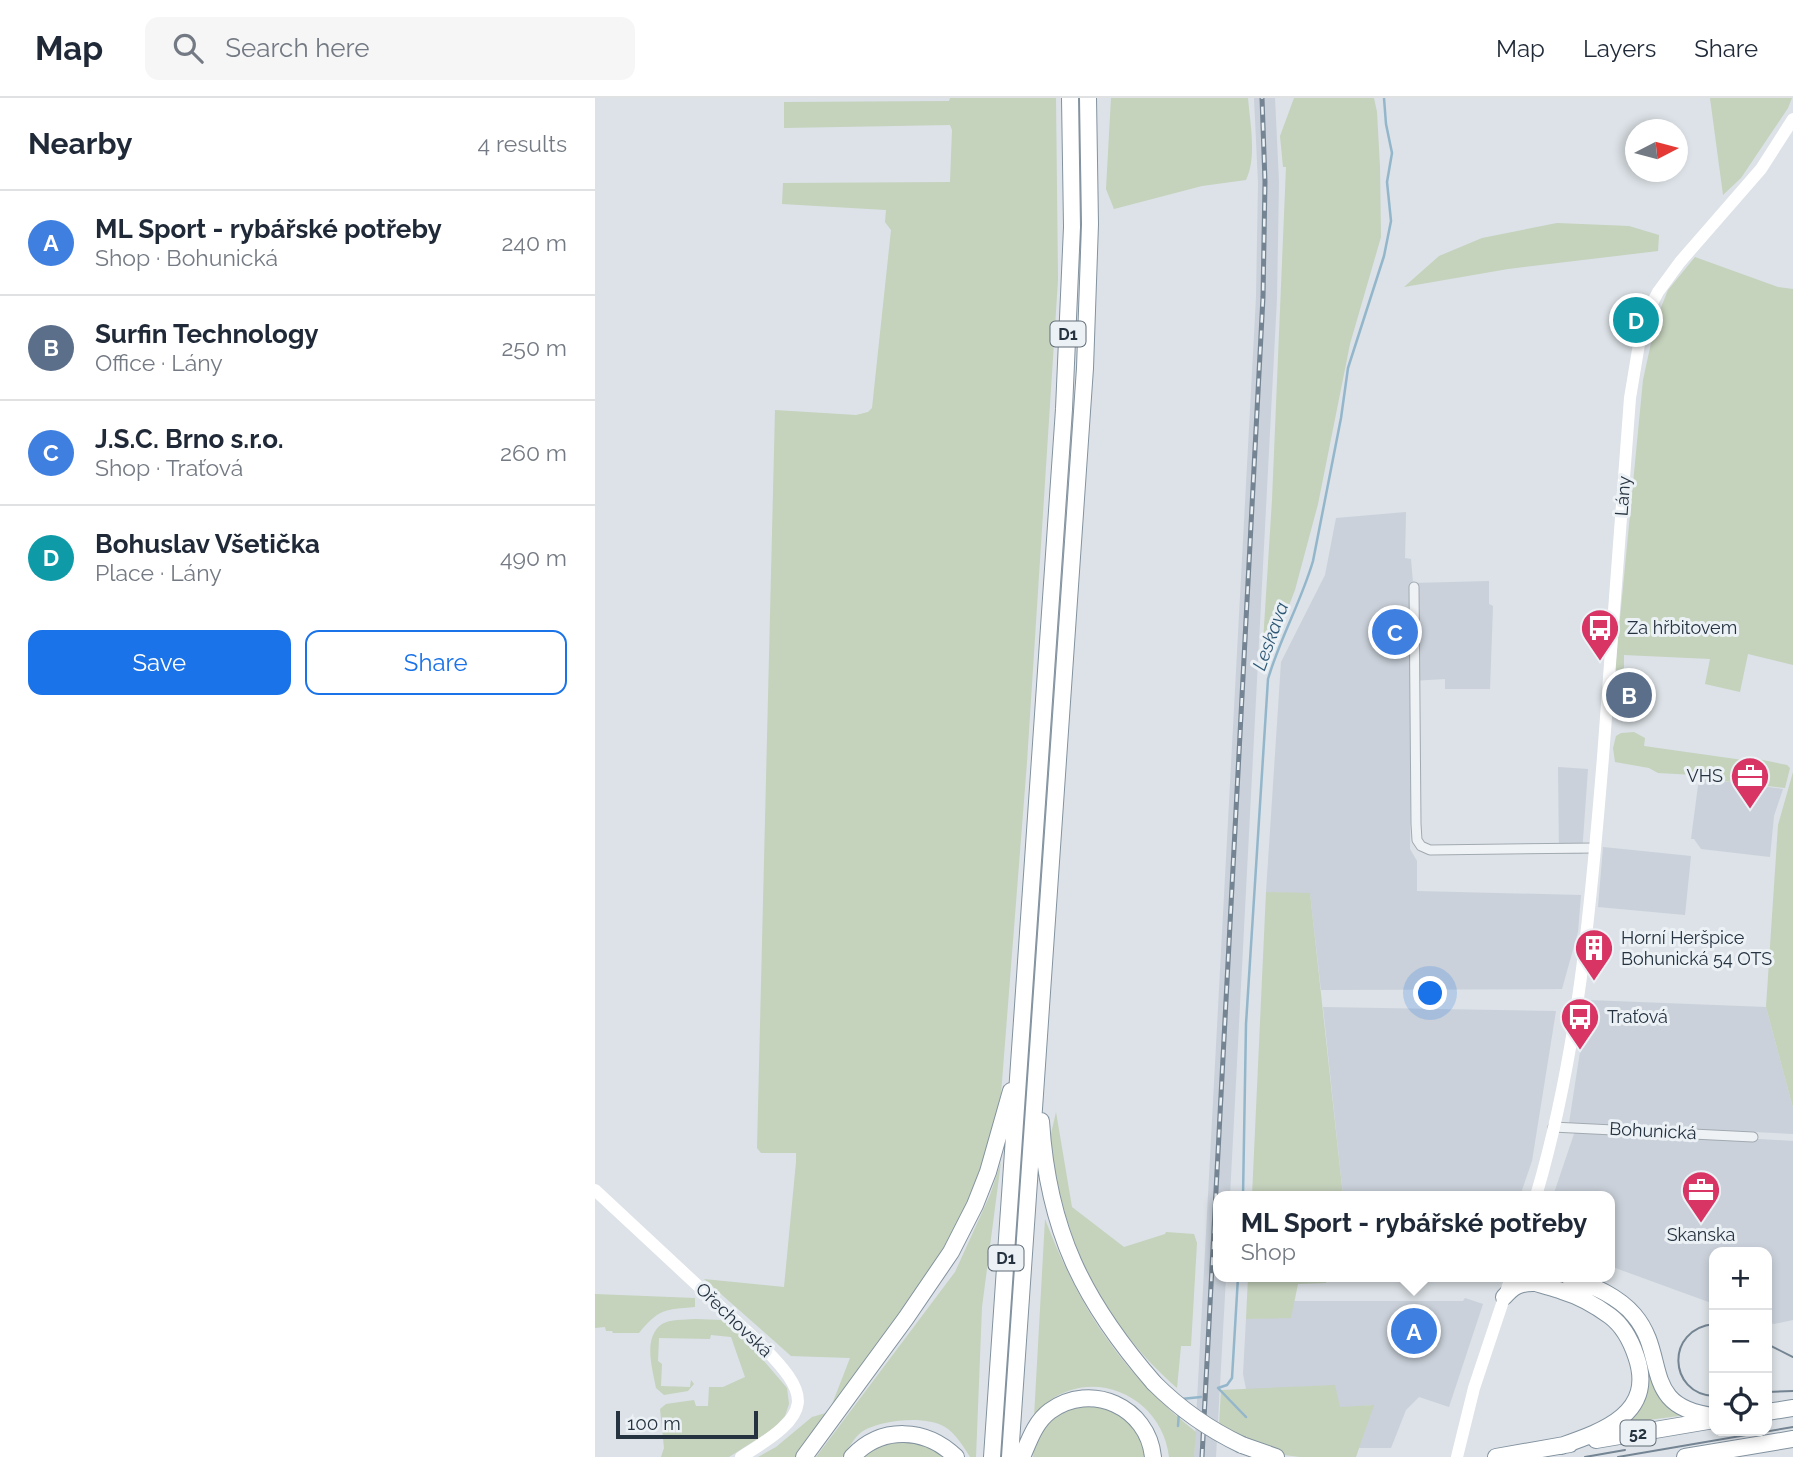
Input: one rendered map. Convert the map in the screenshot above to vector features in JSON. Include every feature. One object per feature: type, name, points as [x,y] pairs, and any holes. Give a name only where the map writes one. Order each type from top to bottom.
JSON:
[{"type":"highway","name":"D1","points":[[992,1457],[1069,305],[1072,227],[1070,98]]},
{"type":"highway","name":"D1","points":[[1010,1457],[1085,368],[1090,224],[1088,98]]},
{"type":"highway","points":[[804,1457],[927,1287],[964,1227],[988,1172],[1020,1059]]},
{"type":"highway","points":[[1038,1059],[1046,1164],[1052,1202],[1063,1240],[1092,1301],[1117,1339],[1154,1383],[1189,1414],[1242,1445],[1276,1457]]},
{"type":"highway","points":[[1504,1297],[1524,1282]]},
{"type":"highway","points":[[1533,1282],[1583,1299],[1610,1316],[1627,1336],[1639,1366],[1637,1396],[1623,1417],[1599,1432],[1561,1446]]},
{"type":"highway","points":[[1580,1282],[1612,1296],[1633,1314],[1647,1340],[1660,1381],[1671,1400],[1688,1411],[1709,1417]]},
{"type":"highway","points":[[1022,1457],[1034,1430],[1044,1417],[1064,1404],[1089,1398],[1112,1402],[1130,1413],[1148,1436],[1153,1457]]},
{"type":"highway","points":[[1772,1411],[1793,1408]]},
{"type":"highway","name":"52","points":[[1496,1457],[1709,1419]]},
{"type":"highway","points":[[852,1457],[878,1438],[907,1433],[934,1440],[956,1457]]},
{"type":"highway","points":[[1685,1457],[1793,1440]]},
{"type":"highway","points":[[1706,1457],[1733,1448]]},
{"type":"street","name":"Lány","points":[[1553,1127],[1575,1013],[1587,923],[1632,381],[1641,332],[1651,305],[1666,281],[1761,169],[1793,120]]},
{"type":"street","points":[[1414,587],[1416,824],[1417,840],[1421,846],[1430,849],[1595,848]]},
{"type":"street","points":[[1537,1191],[1553,1127]]},
{"type":"street","name":"Bohunická","points":[[1553,1127],[1753,1136]]},
{"type":"street","name":"Ořechovská","points":[[595,1190],[754,1338],[776,1360],[793,1383],[798,1405],[787,1426],[741,1457]]},
{"type":"street","points":[[1457,1457],[1474,1388],[1509,1282]]},
{"type":"shaded area","points":[[1254,98],[1275,98],[1279,182],[1277,298],[1230,1191],[1213,1191],[1213,1282],[1226,1282],[1216,1457],[1194,1457],[1256,297],[1258,183]]},
{"type":"shaded area","points":[[1406,512],[1405,558],[1411,559],[1413,583],[1489,581],[1489,604],[1493,606],[1490,689],[1445,689],[1445,679],[1412,681],[1410,849],[1417,861],[1417,891],[1581,895],[1578,932],[1562,989],[1321,990],[1310,894],[1266,892],[1281,662],[1325,575],[1336,518]]},
{"type":"shaded area","points":[[1558,767],[1588,769],[1582,854],[1559,854]]},
{"type":"shaded area","points":[[1699,778],[1783,789],[1774,816],[1770,857],[1701,849],[1694,839],[1691,839]]},
{"type":"shaded area","points":[[1603,847],[1691,856],[1685,915],[1598,907]]},
{"type":"shaded area","points":[[1588,1000],[1766,1007],[1793,1108],[1793,1134],[1569,1123]]},
{"type":"shaded area","points":[[1323,1007],[1556,1011],[1532,1161],[1522,1191],[1342,1191]]},
{"type":"shaded area","name":"Skanska","points":[[1576,1128],[1793,1141],[1793,1320],[1772,1323],[1772,1247],[1709,1247],[1709,1302],[1615,1268],[1615,1191],[1555,1191]]},
{"type":"shaded area","points":[[1465,1298],[1483,1304],[1449,1407],[1419,1397],[1406,1410],[1391,1448],[1359,1448],[1373,1405],[1340,1408],[1246,1389],[1243,1374],[1246,1319],[1291,1317],[1294,1301],[1463,1301]]},
{"type":"green space","points":[[950,98],[1056,98],[1058,280],[1027,762],[1001,1094],[980,1177],[948,1246],[797,1457],[758,1457],[776,1447],[812,1417],[829,1412],[850,1358],[791,1356],[704,1279],[784,1287],[796,1162],[796,1153],[761,1153],[757,1148],[775,410],[856,415],[872,408],[891,230],[885,222],[886,210],[782,204],[783,183],[950,182],[952,130],[950,125],[784,128],[784,102],[949,101]]},
{"type":"green space","points":[[1111,98],[1248,98],[1252,151],[1246,180],[1202,186],[1114,209],[1106,189]]},
{"type":"green space","points":[[1294,98],[1374,98],[1380,167],[1381,237],[1350,344],[1318,504],[1295,590],[1268,660],[1262,658],[1272,500],[1286,167],[1283,167],[1280,136]]},
{"type":"green space","points":[[1710,98],[1792,98],[1741,178],[1723,195]]},
{"type":"green space","points":[[1557,223],[1629,226],[1659,235],[1658,251],[1508,269],[1404,287],[1439,256],[1482,238]]},
{"type":"green space","points":[[1695,257],[1778,287],[1793,289],[1793,665],[1748,654],[1740,692],[1705,684],[1710,659],[1624,655],[1624,672],[1615,670],[1643,380],[1656,320],[1668,290]]},
{"type":"green space","points":[[1634,732],[1645,738],[1644,746],[1757,762],[1758,759],[1787,765],[1790,768],[1785,788],[1699,778],[1694,775],[1658,773],[1649,768],[1615,762],[1613,748],[1616,736]]},
{"type":"green space","points":[[1793,772],[1793,1108],[1766,1007],[1778,825]]},
{"type":"green space","points":[[1266,892],[1310,893],[1342,1191],[1252,1191]]},
{"type":"green space","points":[[1056,1112],[1072,1207],[1124,1247],[1166,1232],[1194,1234],[1197,1243],[1191,1346],[1181,1346],[1177,1388],[1154,1366],[1115,1320],[1086,1268],[1064,1211],[1051,1157],[1050,1140]]},
{"type":"green space","points":[[1001,1162],[982,1307],[976,1457],[970,1457],[956,1436],[945,1427],[926,1421],[904,1420],[863,1431],[842,1457],[816,1457],[955,1272],[990,1195]]},
{"type":"green space","points":[[1045,1219],[1072,1281],[1105,1336],[1146,1386],[1196,1432],[1194,1457],[1169,1457],[1164,1437],[1155,1419],[1125,1394],[1107,1388],[1088,1387],[1068,1391],[1049,1401],[1034,1417]]},
{"type":"green space","points":[[1248,1282],[1326,1282],[1298,1284],[1291,1318],[1246,1319]]},
{"type":"green space","points":[[595,1294],[695,1298],[695,1307],[663,1312],[639,1333],[613,1333],[606,1331],[605,1327],[595,1328]]},
{"type":"green space","points":[[1605,1305],[1619,1309],[1632,1325],[1651,1374],[1681,1414],[1679,1416],[1625,1423],[1643,1385]]},
{"type":"green space","points":[[722,1320],[735,1327],[787,1388],[789,1404],[785,1416],[773,1429],[729,1457],[661,1457],[664,1448],[660,1409],[666,1404],[694,1400],[696,1406],[708,1406],[709,1387],[723,1387],[745,1377],[731,1337],[711,1335],[710,1339],[659,1338],[661,1386],[690,1387],[691,1380],[694,1384],[688,1391],[664,1395],[656,1388],[650,1354],[652,1337],[662,1324],[669,1321]]},
{"type":"green space","points":[[1335,1385],[1340,1407],[1374,1405],[1356,1457],[1300,1457],[1268,1453],[1219,1426],[1221,1390]]},
{"type":"green space","points":[[1099,1402],[1128,1414],[1150,1457],[1033,1457],[1041,1432],[1055,1417],[1064,1411]]},
{"type":"green space","points":[[901,1440],[928,1445],[944,1457],[862,1457],[875,1447]]},
{"type":"waterway","name":"Leskava","points":[[1243,1191],[1246,1024],[1268,679],[1313,561],[1348,368],[1384,256],[1391,221],[1387,182],[1392,153],[1384,98]]},
{"type":"waterway","name":"Leskava","points":[[1238,1282],[1232,1378],[1227,1385],[1218,1388],[1246,1417]]},
{"type":"waterway","name":"Leskava","points":[[1181,1399],[1201,1397]]},
{"type":"waterway","name":"Leskava","points":[[1178,1426],[1179,1412]]},
{"type":"tram line","points":[[1709,1325],[1698,1328],[1687,1337],[1680,1348],[1678,1361],[1681,1374],[1688,1385],[1699,1393],[1709,1395]]},
{"type":"tram line","points":[[1772,1346],[1793,1357]]},
{"type":"tram line","points":[[1772,1392],[1793,1391]]},
{"type":"tram line","points":[[1618,1457],[1793,1427]]},
{"type":"tram line","points":[[1585,1457],[1625,1450]]},
{"type":"railway","points":[[1216,1191],[1263,297],[1265,182],[1262,98]]},
{"type":"railway","points":[[1202,1457],[1213,1248]]},
{"type":"place","name":"Bohuslav Všetička","points":[[1636,320]]},
{"type":"place","name":"J.S.C. Brno s.r.o.","points":[[1395,632]]},
{"type":"place","name":"Za hřbitovem","points":[[1600,662]]},
{"type":"place","name":"Surfin Technology","points":[[1629,695]]},
{"type":"place","name":"VHS","points":[[1750,810]]},
{"type":"place","name":"Horní Heršpice Bohunická 54 OTS","points":[[1594,982]]},
{"type":"place","name":"Traťová","points":[[1580,1051]]},
{"type":"place","name":"Skanska","points":[[1701,1224]]},
{"type":"place","name":"ML Sport - rybářské potřeby","points":[[1414,1331]]}]
